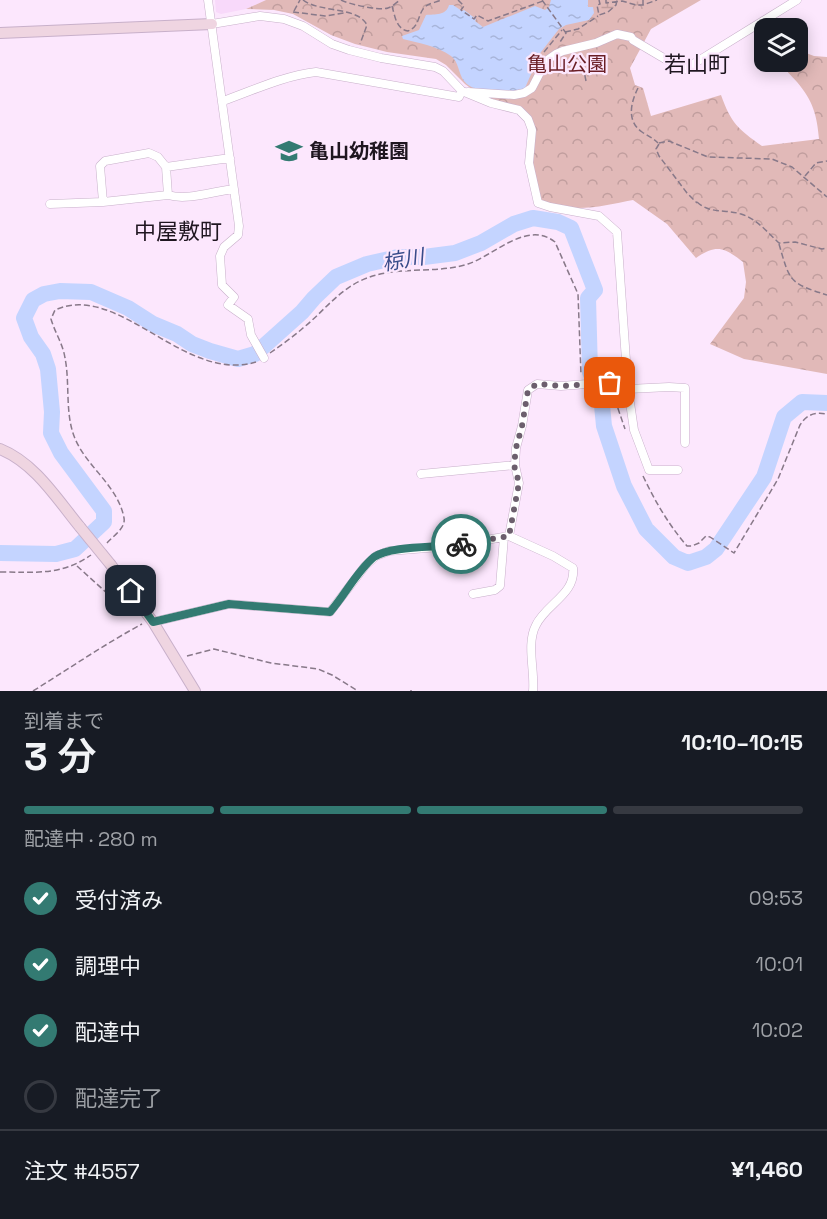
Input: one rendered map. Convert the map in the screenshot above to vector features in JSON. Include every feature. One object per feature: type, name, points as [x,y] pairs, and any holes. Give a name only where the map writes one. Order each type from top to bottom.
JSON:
[{"type":"main road","points":[[0,33],[212,24]]},
{"type":"main road","points":[[0,449],[29,466],[80,527],[153,622],[195,691]]},
{"type":"street","points":[[208,0],[239,226],[238,235],[224,247],[220,256],[222,285],[234,297],[228,305],[248,319],[251,334],[263,357]]},
{"type":"street","points":[[464,91],[514,95],[524,93],[532,88],[546,62],[556,54],[592,45],[616,34],[631,37],[682,71],[797,0]]},
{"type":"street","points":[[212,24],[260,16],[284,19],[303,26],[332,44],[349,50],[435,67],[443,71],[464,91],[491,103],[519,110],[528,119],[532,137],[529,170],[538,203],[598,216],[617,232],[627,385],[634,430],[646,467],[652,472],[678,470]]},
{"type":"street","points":[[223,101],[275,80],[316,72],[459,97],[464,91]]},
{"type":"street","points":[[103,202],[100,166],[105,161],[149,153],[165,166],[168,195]]},
{"type":"street","points":[[165,166],[230,158]]},
{"type":"street","points":[[50,204],[103,202],[168,195],[174,197],[234,189]]},
{"type":"street","points":[[473,594],[495,590],[500,586],[506,537],[519,483],[514,465],[528,390],[537,384],[581,386],[610,383],[685,388],[685,443]]},
{"type":"street","points":[[421,474],[514,465]]},
{"type":"street","points":[[153,622],[229,604],[330,612],[365,566],[376,556],[389,551],[452,546],[506,537],[553,556],[573,568],[574,578],[570,586],[537,622],[533,631],[531,642],[533,691]]},
{"type":"path","points":[[294,12],[296,4],[301,0],[326,10],[360,16],[366,25],[359,48]]},
{"type":"path","points":[[341,0],[349,4],[382,9],[400,0]]},
{"type":"path","points":[[392,6],[398,25],[408,30],[417,25],[422,10],[426,6],[441,0]]},
{"type":"path","points":[[458,0],[464,6],[461,10],[474,19],[477,15],[488,21],[543,2],[566,33],[556,54]]},
{"type":"path","points":[[599,0],[600,4],[597,5],[599,15]]},
{"type":"path","points":[[606,0],[606,3],[627,1],[643,5],[657,0]]},
{"type":"path","points":[[643,0],[643,5]]},
{"type":"path","points":[[564,32],[578,29],[599,15],[608,12],[617,1]]},
{"type":"path","points":[[286,14],[294,12],[325,16],[345,12]]},
{"type":"path","points":[[586,81],[582,63],[594,51],[592,45]]},
{"type":"path","points":[[638,88],[633,98],[632,118],[642,132],[659,143],[669,141],[708,157],[772,159],[792,167],[827,197]]},
{"type":"path","points":[[659,143],[656,149],[659,156],[687,193],[705,209],[732,212],[752,219],[779,243],[789,277],[805,289],[827,295]]},
{"type":"path","points":[[804,178],[816,163],[827,160]]},
{"type":"path","points":[[779,243],[795,242],[822,249],[827,248]]},
{"type":"path","points":[[710,537],[734,554],[778,479],[800,424],[811,414],[827,414]]},
{"type":"path","points":[[76,564],[109,595],[130,607]]},
{"type":"path","points":[[33,691],[94,654],[106,644],[147,622],[153,622]]},
{"type":"path","points":[[177,659],[214,649],[271,663],[318,669],[358,691]]},
{"type":"shaded area","points":[[215,0],[266,0],[246,9],[221,14],[216,12]]},
{"type":"green space","name":"亀山公園","points":[[266,0],[701,0],[651,29],[630,68],[635,85],[643,88],[651,116],[721,95],[736,125],[762,146],[819,139],[817,123],[810,102],[788,72],[808,72],[808,54],[827,57],[827,374],[744,359],[710,344],[744,298],[746,282],[743,262],[730,253],[715,249],[696,258],[667,224],[633,200],[598,207],[574,208],[551,204],[540,199],[532,166],[534,132],[531,118],[481,96],[436,59],[387,52],[355,44],[331,35],[293,14],[274,10],[246,9]]},
{"type":"green space","points":[[597,0],[658,0],[640,5],[622,2],[612,11],[598,18]]},
{"type":"water","points":[[551,0],[588,0],[588,7],[593,7],[594,13],[589,20],[566,25],[559,29],[534,61],[525,88],[518,90],[493,92],[469,86],[451,56],[434,47],[403,39],[402,36],[419,30],[426,15],[443,13],[449,5],[464,10],[483,27],[535,6],[545,10],[549,7]]},
{"type":"waterway","name":"椋川","points":[[0,553],[56,554],[75,549],[104,522],[104,511],[61,453],[51,433],[52,412],[48,369],[43,354],[31,337],[24,318],[33,300],[44,294],[60,291],[91,292],[128,308],[192,344],[238,359],[255,354],[302,312],[336,277],[367,264],[398,257],[424,257],[455,253],[481,243],[514,224],[533,218],[558,222],[571,228],[595,290],[588,298],[590,372],[601,395],[604,426],[624,486],[646,529],[674,557],[688,563],[706,557],[716,549],[764,477],[784,417],[802,402],[827,403]]},
{"type":"way so far","points":[[461,544],[509,536],[519,483],[514,465],[516,448],[528,390],[537,384],[581,386],[610,383]]},
{"type":"place","name":"亀山幼稚園","points":[[289,151]]},
{"type":"district","name":"若山町","points":[[697,64]]},
{"type":"district","name":"中屋敷町","points":[[178,231]]},
{"type":"route","points":[[131,591],[153,622],[229,604],[255,604],[330,612],[365,566],[376,556],[389,551],[461,544]]}]
